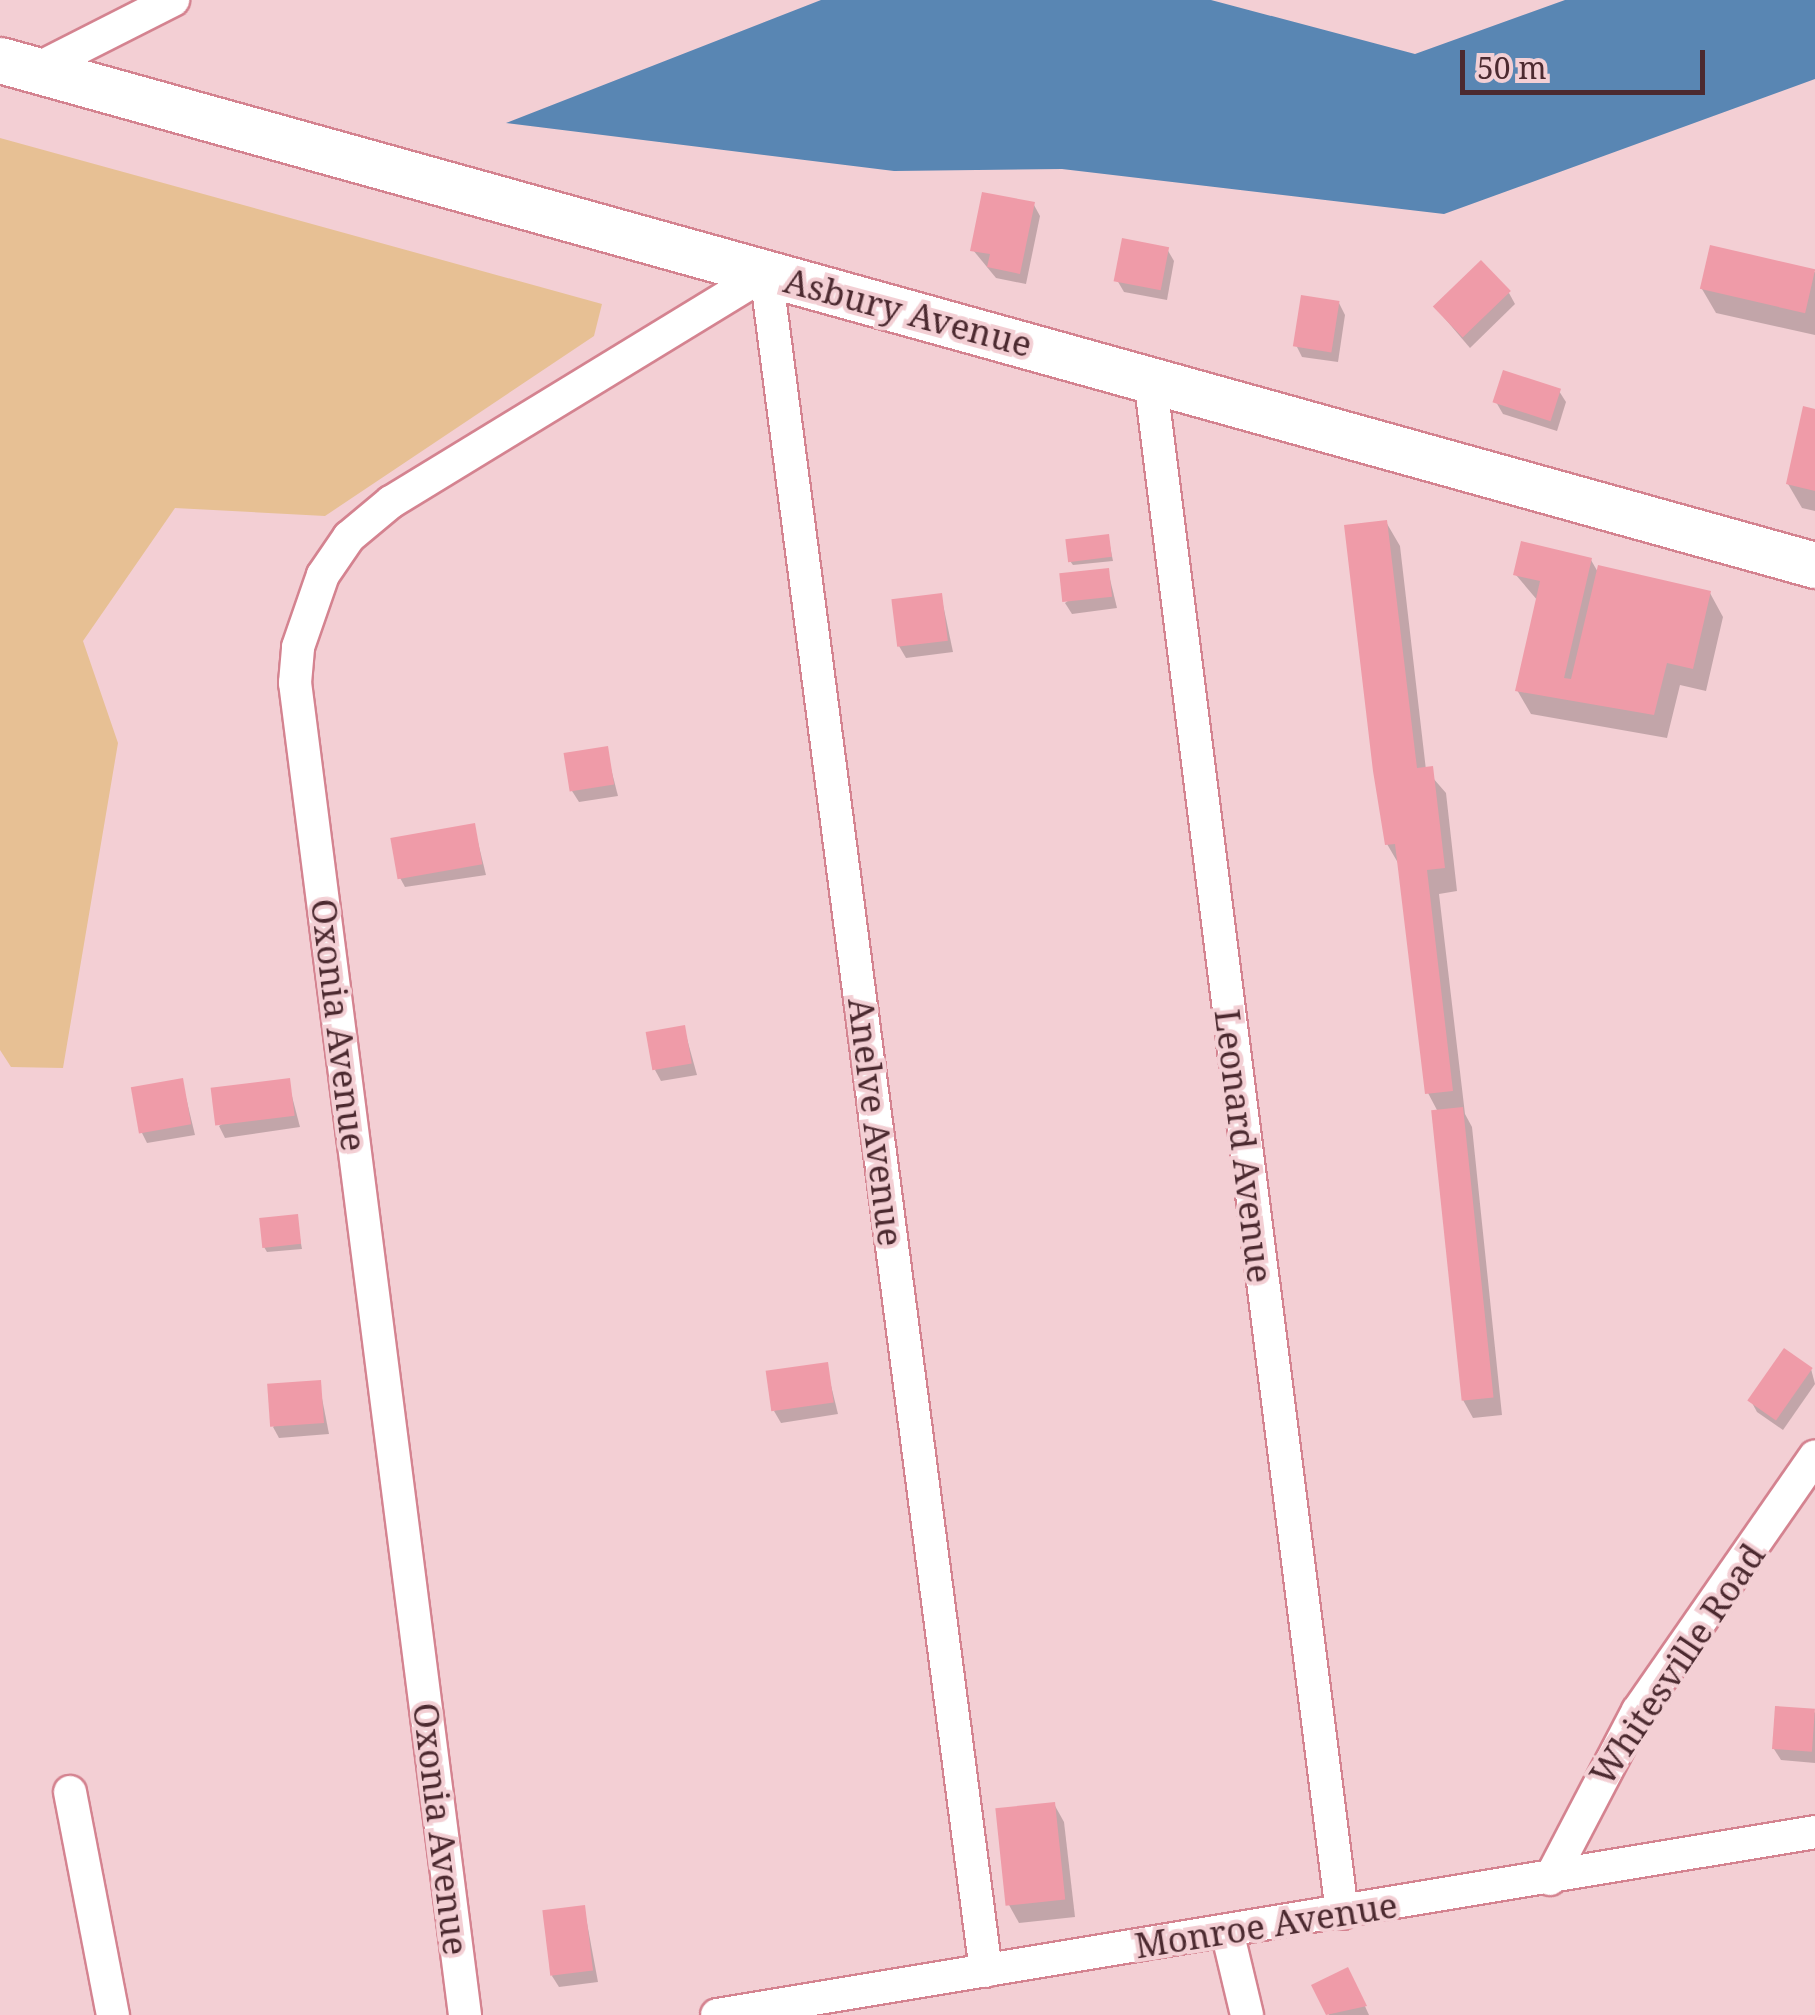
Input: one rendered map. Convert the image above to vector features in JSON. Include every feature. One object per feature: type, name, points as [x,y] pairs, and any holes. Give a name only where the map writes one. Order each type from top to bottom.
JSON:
[{"type":"main road","name":"Asbury Avenue","points":[[18,65],[1815,565]]},
{"type":"street","points":[[18,65],[173,0]]},
{"type":"street","name":"Anelve Avenue","points":[[766,274],[986,1971]]},
{"type":"street","name":"Oxonia Avenue","points":[[465,2015],[295,683],[298,647],[322,576],[349,536],[391,502],[766,274]]},
{"type":"street","name":"Leonard Avenue","points":[[1150,378],[1342,1913]]},
{"type":"street","name":"Whitesville Road","points":[[1550,1879],[1638,1711],[1815,1456]]},
{"type":"street","points":[[70,1792],[113,2015]]},
{"type":"street","name":"Monroe Avenue","points":[[717,2015],[1815,1832]]},
{"type":"street","points":[[1227,1931],[1247,2015]]},
{"type":"shaded area","points":[[0,138],[602,304],[594,336],[325,516],[175,508],[83,641],[118,743],[63,1068],[11,1067],[0,1050]]},
{"type":"water","points":[[821,0],[1211,0],[1415,54],[1565,0],[1815,0],[1815,79],[1444,214],[1062,169],[894,171],[506,123]]},
{"type":"building","points":[[982,192],[1035,202],[1020,274],[987,267],[990,254],[970,251]]},
{"type":"building","points":[[1122,238],[1169,247],[1161,290],[1114,281]]},
{"type":"building","points":[[1710,245],[1815,269],[1805,313],[1700,289]]},
{"type":"building","points":[[1481,260],[1511,291],[1463,337],[1433,307]]},
{"type":"building","points":[[1301,295],[1340,301],[1331,352],[1293,346]]},
{"type":"building","points":[[1503,370],[1561,389],[1551,421],[1492,402]]},
{"type":"building","points":[[1803,406],[1815,409],[1815,491],[1786,484]]},
{"type":"building","points":[[1387,520],[1417,768],[1433,766],[1445,868],[1427,870],[1453,1091],[1425,1094],[1395,844],[1385,845],[1373,771],[1344,525]]},
{"type":"building","points":[[1109,534],[1112,557],[1068,562],[1065,539]]},
{"type":"building","points":[[1521,541],[1592,558],[1564,678],[1571,679],[1598,565],[1711,591],[1693,669],[1667,663],[1654,715],[1515,691],[1540,581],[1513,575]]},
{"type":"building","points":[[1109,568],[1112,597],[1062,602],[1059,573]]},
{"type":"building","points":[[942,593],[948,641],[897,647],[891,599]]},
{"type":"building","points":[[608,746],[614,785],[570,792],[564,753]]},
{"type":"building","points":[[475,823],[482,864],[398,879],[390,838]]},
{"type":"building","points":[[685,1025],[692,1063],[652,1070],[646,1032]]},
{"type":"building","points":[[183,1078],[191,1124],[139,1133],[131,1087]]},
{"type":"building","points":[[290,1078],[295,1116],[215,1125],[211,1088]]},
{"type":"building","points":[[1463,1107],[1494,1397],[1462,1401],[1431,1110]]},
{"type":"building","points":[[298,1214],[301,1244],[262,1248],[259,1218]]},
{"type":"building","points":[[1784,1348],[1813,1368],[1776,1421],[1747,1400]]},
{"type":"building","points":[[828,1362],[834,1403],[771,1411],[766,1371]]},
{"type":"building","points":[[321,1380],[324,1423],[270,1427],[267,1384]]},
{"type":"building","points":[[1775,1706],[1815,1709],[1812,1752],[1772,1749]]},
{"type":"building","points":[[1055,1802],[1065,1899],[1006,1906],[995,1808]]},
{"type":"building","points":[[585,1905],[593,1971],[550,1976],[542,1910]]},
{"type":"building","points":[[1348,1967],[1367,2006],[1326,2015],[1311,1985]]}]
